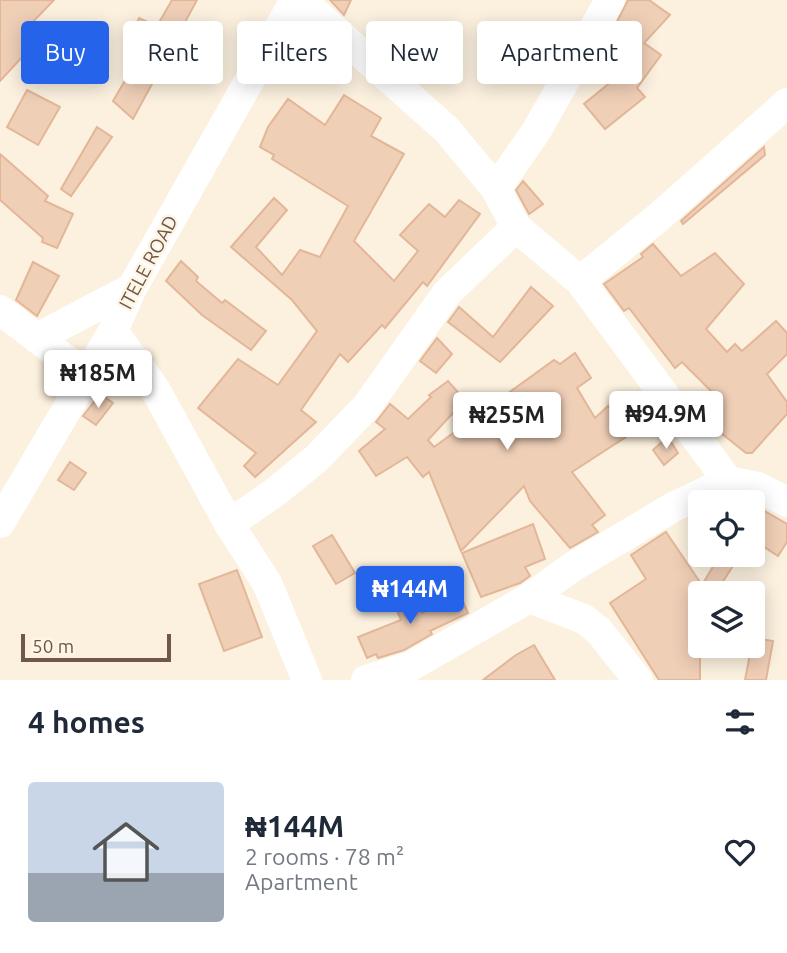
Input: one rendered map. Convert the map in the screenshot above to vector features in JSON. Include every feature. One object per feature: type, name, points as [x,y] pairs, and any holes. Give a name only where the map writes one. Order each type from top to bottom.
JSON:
[{"type":"street","name":"ITELE ROAD","points":[[0,523],[113,331],[132,288],[295,0]]},
{"type":"street","points":[[301,0],[446,129],[496,189],[516,227],[580,281],[728,481]]},
{"type":"street","points":[[496,189],[537,130],[610,0]]},
{"type":"street","points":[[580,281],[787,103]]},
{"type":"street","points":[[229,524],[274,493],[317,458],[367,406],[447,292],[516,227]]},
{"type":"street","points":[[37,338],[132,288]]},
{"type":"street","points":[[0,310],[86,375]]},
{"type":"street","points":[[113,331],[155,389],[229,524],[267,583],[307,680]]},
{"type":"street","points":[[366,680],[411,666],[529,598],[574,566],[676,506],[728,481],[758,486],[787,502]]},
{"type":"street","points":[[574,566],[584,619]]},
{"type":"street","points":[[529,598],[584,619],[599,631],[638,680]]},
{"type":"building","points":[[0,0],[54,0],[34,21],[21,21],[21,58],[0,81]]},
{"type":"building","points":[[172,0],[197,0],[186,21],[160,21]]},
{"type":"building","points":[[330,0],[351,0],[344,15]]},
{"type":"building","points":[[628,0],[649,0],[670,15],[644,43],[661,55],[642,81],[642,21],[617,21]]},
{"type":"building","points":[[123,84],[152,84],[133,119],[113,101]]},
{"type":"building","points":[[608,84],[640,84],[637,88],[645,97],[605,129],[584,104]]},
{"type":"building","points":[[27,90],[60,107],[38,145],[7,127]]},
{"type":"building","points":[[344,95],[381,118],[371,136],[404,154],[354,241],[394,281],[418,251],[400,235],[429,204],[445,217],[459,200],[480,214],[427,286],[423,282],[385,328],[382,325],[348,362],[340,354],[301,410],[316,422],[255,477],[244,466],[256,453],[198,408],[238,359],[278,385],[317,331],[292,300],[231,247],[274,198],[287,210],[256,247],[282,275],[300,250],[320,257],[348,206],[272,159],[274,155],[260,147],[268,127],[288,99],[325,125]]},
{"type":"building","points":[[97,127],[112,137],[71,196],[61,189]]},
{"type":"building","points":[[764,147],[765,155],[683,224],[681,221]]},
{"type":"building","points":[[0,154],[48,196],[45,201],[73,214],[57,248],[42,242],[43,238],[0,200]]},
{"type":"building","points":[[523,181],[543,204],[529,214],[516,190]]},
{"type":"building","points":[[653,244],[681,276],[715,253],[744,284],[706,329],[727,352],[735,344],[742,351],[776,321],[787,333],[787,354],[767,374],[787,402],[787,414],[752,453],[746,453],[711,425],[709,427],[695,407],[711,391],[682,362],[675,368],[629,308],[624,311],[604,284],[643,257],[641,254]]},
{"type":"building","points":[[181,261],[198,277],[196,281],[222,303],[225,300],[266,331],[251,350],[202,315],[166,281]]},
{"type":"building","points":[[33,262],[59,276],[37,316],[16,300]]},
{"type":"building","points":[[531,287],[553,306],[500,362],[448,322],[459,307],[493,337]]},
{"type":"building","points":[[437,338],[452,354],[436,373],[420,361]]},
{"type":"building","points":[[575,353],[591,378],[577,388],[595,418],[608,406],[629,435],[572,472],[605,515],[592,525],[598,532],[570,548],[530,501],[524,486],[461,551],[429,472],[423,477],[407,457],[376,476],[359,451],[385,429],[376,422],[390,404],[408,419],[431,397],[429,395],[448,381],[465,400],[428,440],[434,447],[554,360],[560,364]]},
{"type":"building","points":[[100,394],[113,403],[96,425],[83,416]]},
{"type":"building","points":[[668,437],[678,453],[664,465],[653,450]]},
{"type":"building","points":[[70,462],[86,473],[74,490],[58,480]]},
{"type":"building","points":[[765,511],[787,524],[787,542],[778,556],[765,548]]},
{"type":"building","points":[[533,524],[545,559],[525,567],[530,576],[520,583],[481,597],[462,553]]},
{"type":"building","points":[[666,532],[699,581],[688,581],[688,658],[700,658],[700,680],[659,680],[610,603],[646,579],[631,555]]},
{"type":"building","points":[[332,535],[355,573],[336,584],[313,546]]},
{"type":"building","points":[[713,567],[732,567],[723,581],[704,581]]},
{"type":"building","points":[[237,570],[262,637],[224,651],[199,584]]},
{"type":"building","points":[[413,592],[422,613],[461,597],[468,613],[430,631],[432,634],[404,650],[378,658],[376,654],[367,658],[358,637],[401,620],[393,601]]},
{"type":"building","points":[[765,640],[773,641],[766,680],[745,680],[749,658],[765,658]]},
{"type":"building","points":[[534,645],[555,680],[483,680],[516,655]]}]
